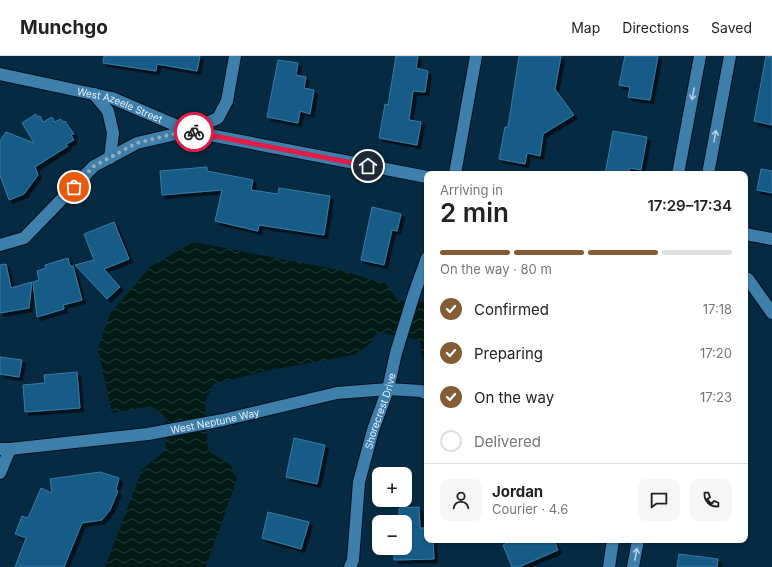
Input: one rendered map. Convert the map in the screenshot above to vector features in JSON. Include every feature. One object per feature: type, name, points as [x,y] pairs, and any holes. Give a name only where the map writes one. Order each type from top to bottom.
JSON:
[{"type":"street","points":[[0,245],[24,238],[94,166],[137,143],[189,130],[218,118],[227,101],[235,56]]},
{"type":"street","points":[[456,171],[476,56]]},
{"type":"street","points":[[679,171],[700,56]]},
{"type":"street","points":[[709,171],[730,56]]},
{"type":"street","name":"West Azeele Street","points":[[0,74],[112,98],[189,130],[424,176]]},
{"type":"street","points":[[94,94],[108,111],[113,133],[110,158]]},
{"type":"street","points":[[748,235],[772,239]]},
{"type":"street","name":"Shorecrest Drive","points":[[353,564],[359,482],[373,430],[388,389],[396,353],[424,266]]},
{"type":"street","points":[[748,279],[772,313]]},
{"type":"street","name":"West Neptune Way","points":[[5,449],[148,434],[223,420],[337,393],[388,389],[421,391],[424,392]]},
{"type":"street","points":[[0,473],[5,449]]},
{"type":"street","points":[[609,567],[613,543]]},
{"type":"street","points":[[633,567],[637,543]]},
{"type":"water","points":[[194,242],[343,271],[386,284],[398,301],[424,302],[424,362],[422,361],[420,340],[377,332],[368,346],[354,355],[270,370],[213,384],[205,402],[208,451],[231,465],[237,479],[206,567],[105,567],[142,470],[166,450],[165,416],[151,406],[112,413],[98,349],[110,314],[151,266]]},
{"type":"building","points":[[104,56],[200,56],[197,71],[157,64],[156,71],[103,63]]},
{"type":"building","points":[[396,56],[418,56],[416,68],[428,71],[425,92],[413,91],[409,120],[421,122],[417,145],[379,138],[385,104],[388,105]]},
{"type":"building","points":[[519,56],[561,56],[555,89],[574,115],[543,134],[540,156],[527,153],[525,164],[499,159],[505,127],[508,127]]},
{"type":"building","points":[[625,56],[658,56],[650,100],[628,97],[630,87],[619,85]]},
{"type":"building","points":[[766,56],[772,57],[772,125],[754,121]]},
{"type":"building","points":[[278,60],[298,63],[296,75],[306,77],[304,88],[314,90],[310,114],[300,111],[298,123],[267,117]]},
{"type":"building","points":[[36,114],[38,117],[40,116],[43,122],[52,117],[55,122],[60,119],[64,122],[65,121],[74,134],[71,135],[74,140],[66,144],[68,146],[35,167],[38,175],[24,194],[9,200],[0,175],[0,141],[6,132],[34,143],[22,123]]},
{"type":"building","points":[[613,131],[647,137],[641,170],[630,168],[629,171],[606,171]]},
{"type":"building","points":[[207,167],[207,171],[253,180],[251,190],[278,194],[279,188],[330,196],[324,235],[259,225],[258,231],[215,221],[222,190],[162,195],[160,171]]},
{"type":"building","points":[[761,169],[772,171],[772,193],[757,190]]},
{"type":"building","points":[[372,207],[401,214],[397,231],[392,230],[384,265],[361,260]]},
{"type":"building","points":[[114,222],[129,259],[104,269],[120,287],[107,299],[75,265],[94,260],[84,234]]},
{"type":"building","points":[[68,258],[70,266],[73,266],[82,300],[63,305],[64,309],[37,317],[33,282],[39,280],[37,271],[46,268],[45,265]]},
{"type":"building","points":[[6,264],[11,288],[32,282],[29,308],[0,313],[0,265]]},
{"type":"building","points":[[0,357],[22,360],[19,377],[0,374]]},
{"type":"building","points":[[77,372],[80,408],[25,412],[23,385],[45,383],[44,375]]},
{"type":"building","points":[[294,438],[325,445],[317,484],[286,477]]},
{"type":"building","points":[[100,472],[119,478],[116,490],[118,491],[110,510],[102,520],[82,523],[64,567],[15,567],[26,538],[15,534],[22,516],[28,518],[41,488],[52,493],[50,479]]},
{"type":"building","points":[[419,507],[420,528],[424,528],[424,543],[433,543],[434,559],[394,560],[394,555],[412,555],[412,515],[399,515],[399,508]]},
{"type":"building","points":[[268,512],[309,522],[301,549],[262,538]]},
{"type":"building","points":[[508,543],[555,543],[558,550],[519,567],[512,567],[503,545]]},
{"type":"building","points":[[679,554],[718,559],[717,567],[677,567]]},
{"type":"way so far","points":[[74,187],[94,166],[137,143],[189,130],[194,132]]},
{"type":"route","points":[[194,132],[368,166]]}]
